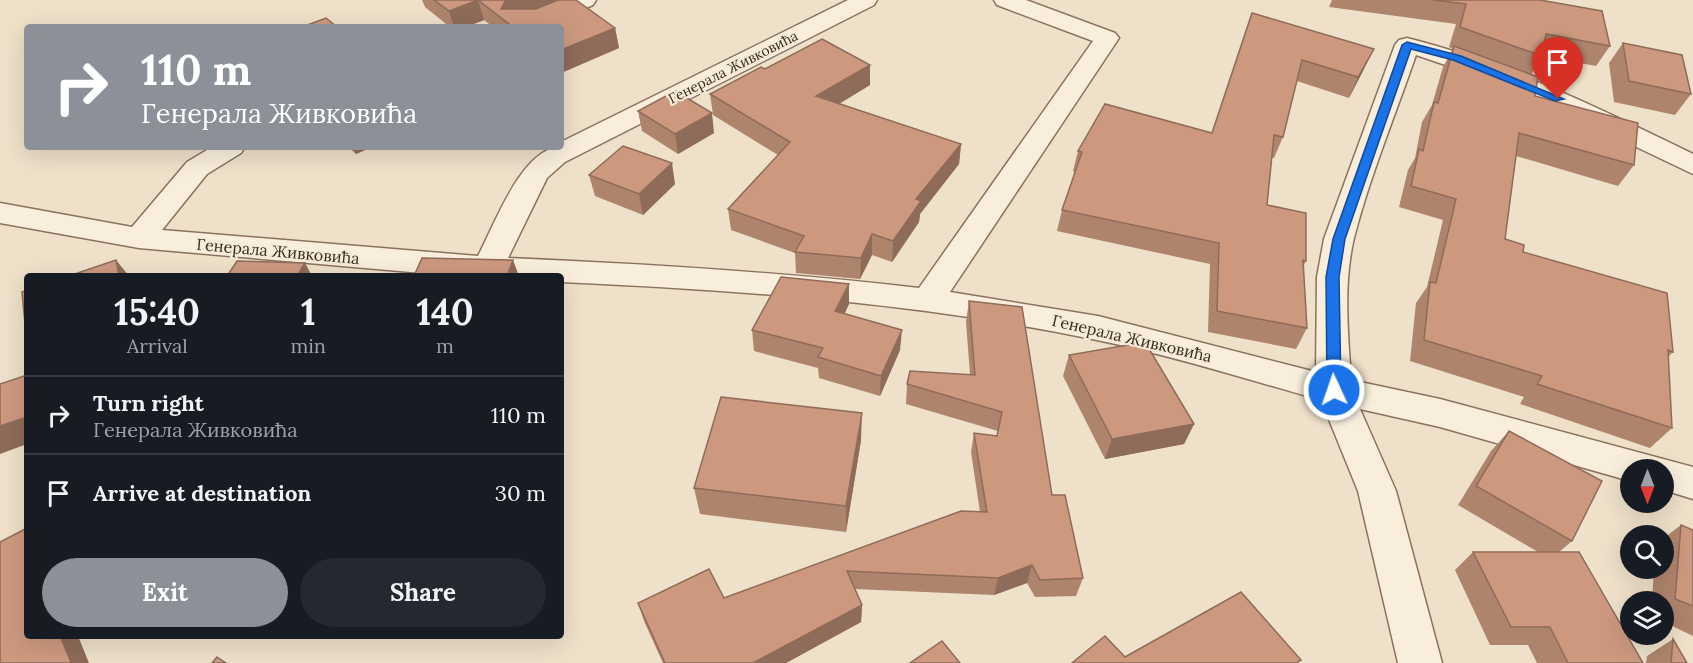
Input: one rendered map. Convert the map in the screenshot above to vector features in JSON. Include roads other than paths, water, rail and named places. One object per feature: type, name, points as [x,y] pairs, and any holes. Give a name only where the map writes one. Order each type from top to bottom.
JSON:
[{"type":"street","points":[[527,24],[585,0]]},
{"type":"street","name":"Генерала Живковића","points":[[488,268],[535,174],[555,156],[866,0]]},
{"type":"street","points":[[927,301],[1107,38],[1005,0]]},
{"type":"street","points":[[1420,663],[1377,490],[1334,390],[1333,277],[1339,239],[1407,45],[1457,58],[1579,107],[1693,165]]},
{"type":"street","points":[[139,238],[197,168],[226,150]]},
{"type":"street","name":"Генерала Живковића","points":[[0,213],[139,238],[488,268],[680,276],[794,285],[988,308],[1098,328],[1185,349],[1334,390],[1440,413],[1620,463]]},
{"type":"street","points":[[1674,477],[1693,483]]}]
